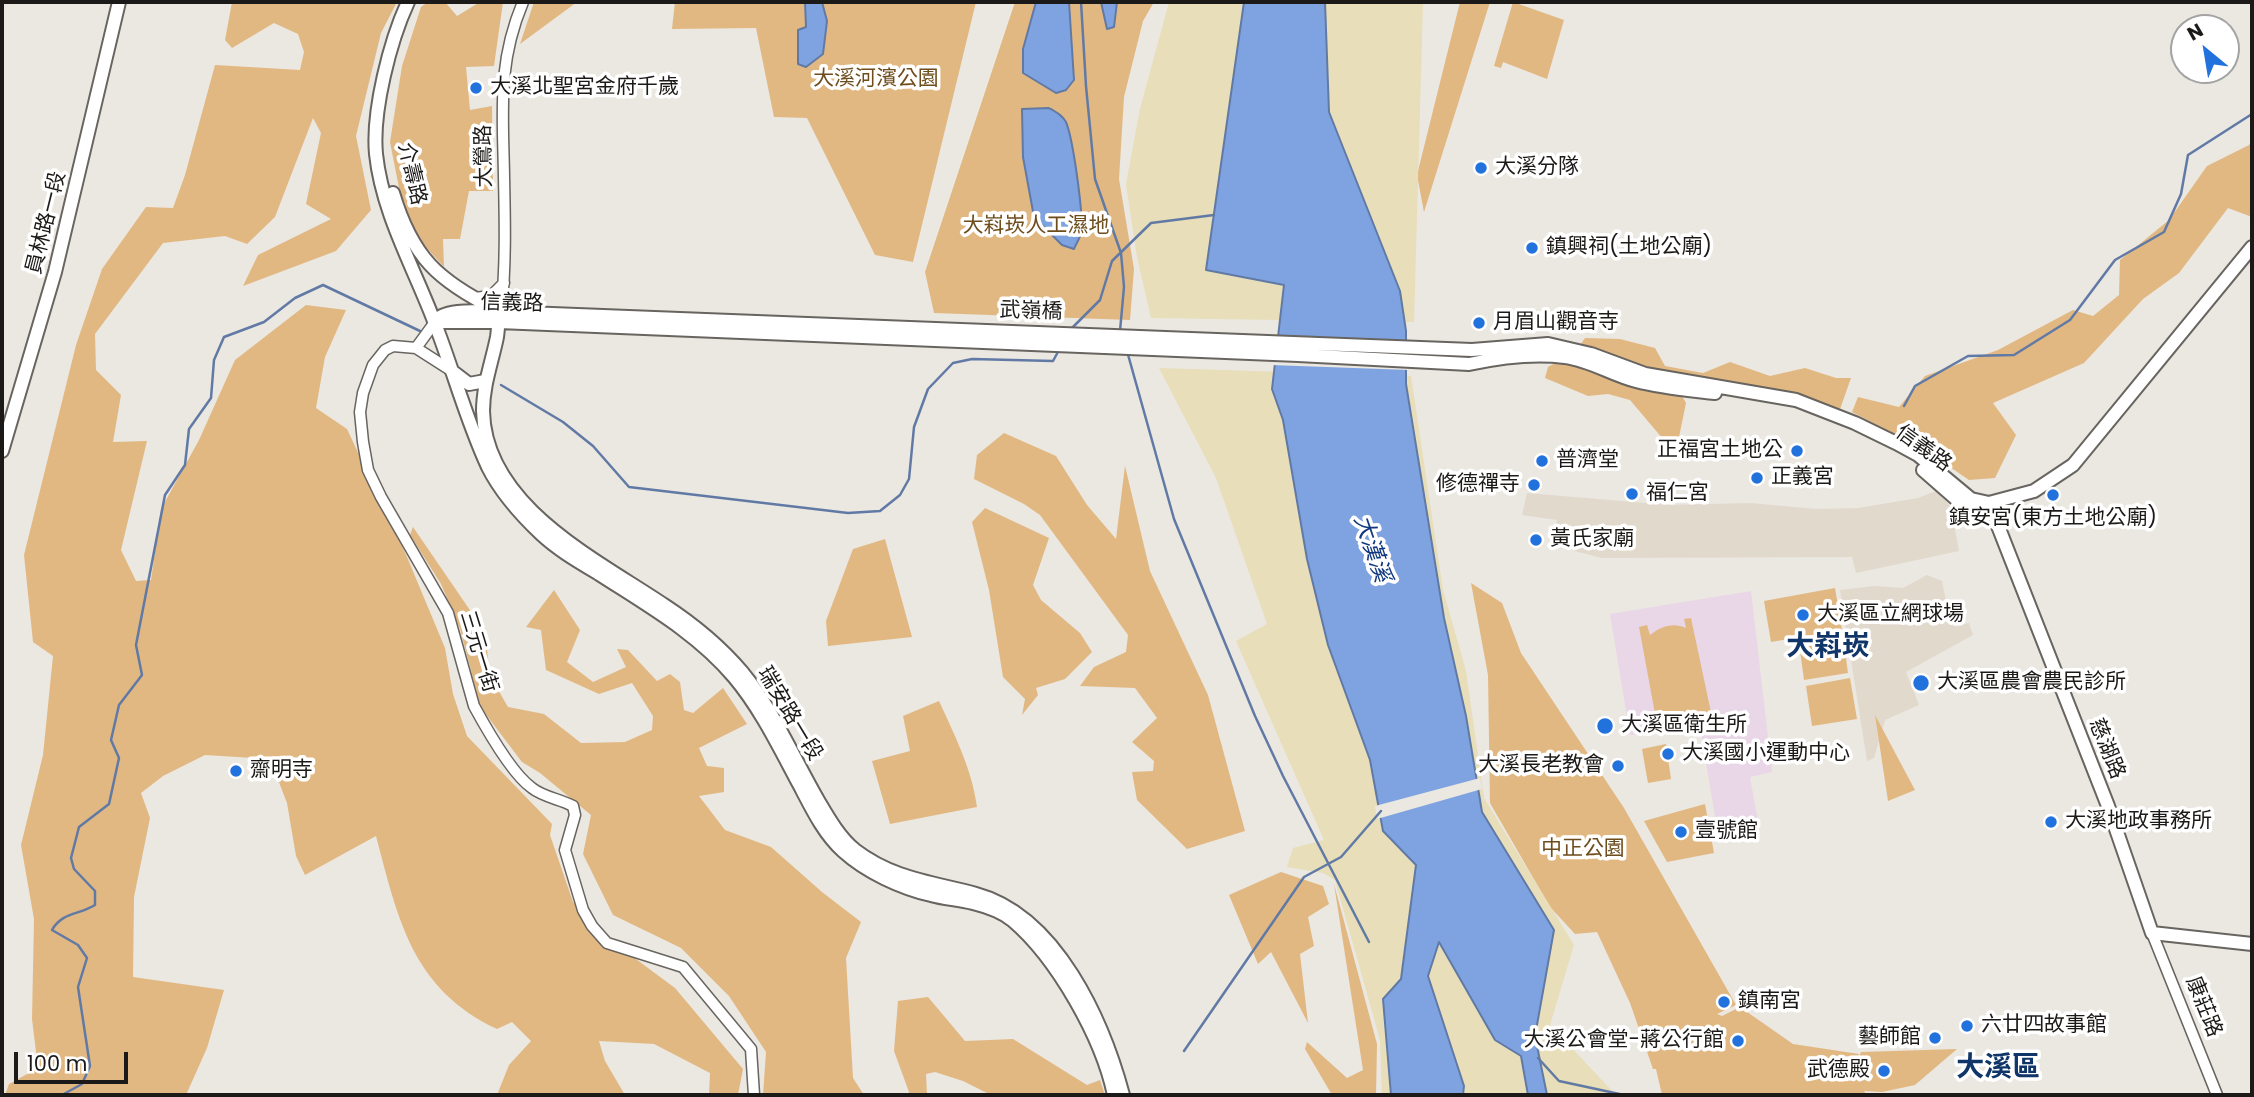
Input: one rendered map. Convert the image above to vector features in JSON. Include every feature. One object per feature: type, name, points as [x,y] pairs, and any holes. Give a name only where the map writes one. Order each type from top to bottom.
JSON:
[{"type":"main road","name":"員林路一段","points":[[2,451],[55,272],[119,2]]},
{"type":"main road","name":"介壽路","points":[[408,2],[399,21],[380,96],[376,150],[378,170],[391,218],[435,322]]},
{"type":"main road","name":"介壽路","points":[[415,2],[404,29],[387,98],[383,136],[385,167],[406,232],[420,255],[446,279],[500,317]]},
{"type":"main road","name":"信義路","points":[[1469,364],[1535,355],[1567,357],[1634,381],[1677,389],[1757,397],[1790,404],[1894,448],[1963,505],[1979,509],[2034,491],[2073,465],[2252,247]]},
{"type":"main road","name":"信義路","points":[[1472,350],[1548,344],[1591,354],[1646,374],[1796,400],[1855,423],[1896,443],[1918,456],[1971,499],[1990,506],[2008,508],[2038,498],[2079,471],[2252,260]]},
{"type":"main road","name":"信義路","points":[[435,322],[438,316],[446,313],[588,321]]},
{"type":"main road","name":"瑞安路一段","points":[[500,317],[485,382],[485,429],[490,448],[500,468],[524,503],[558,536],[699,629],[743,673],[766,708],[827,816],[853,848],[893,872],[931,885],[993,900],[1018,913],[1035,927],[1055,950],[1094,1015],[1123,1095]]},
{"type":"main road","name":"武嶺橋","points":[[588,321],[1472,350]]},
{"type":"main road","name":"武嶺橋","points":[[588,321],[1469,364]]},
{"type":"main road","name":"瑞安路一段","points":[[435,322],[490,470],[511,501],[541,534],[563,551],[677,625],[709,651],[735,679],[758,710],[816,816],[843,850],[884,878],[928,895],[972,903],[1011,919],[1041,948],[1079,1007],[1101,1056],[1114,1095]]},
{"type":"main road","points":[[452,371],[468,384],[485,382]]},
{"type":"main road","name":"慈湖路","points":[[1990,506],[2108,806],[2152,933]]},
{"type":"main road","points":[[2152,933],[2252,944]]},
{"type":"street","name":"大鶯路","points":[[500,317],[504,283],[505,217],[502,85],[508,45],[523,2]]},
{"type":"street","points":[[474,299],[491,296],[504,283]]},
{"type":"street","points":[[435,322],[416,348],[452,371]]},
{"type":"street","name":"三元一街","points":[[416,348],[393,346],[385,350],[373,366],[363,393],[360,412],[363,442],[368,470],[381,497],[448,613],[474,706],[521,778],[533,790],[573,806],[575,815],[565,850],[583,910],[592,926],[607,943],[683,967],[751,1049],[754,1095]]},
{"type":"street","name":"康莊路","points":[[2152,933],[2217,1095]]},
{"type":"shaded area","points":[[1936,491],[1951,507],[1959,551],[1856,573],[1852,557],[1602,558],[1551,545],[1557,520],[1522,515],[1527,493],[1669,505],[1750,503],[1817,509],[1858,508],[1918,498]]},
{"type":"shaded area","points":[[1927,575],[1942,581],[1949,616],[1955,626],[1969,623],[1973,635],[1906,672],[1919,705],[1885,720],[1874,758],[1867,761],[1840,590],[1874,586],[1903,588]]},
{"type":"shaded area","points":[[1751,591],[1772,772],[1750,777],[1758,822],[1717,828],[1700,727],[1630,735],[1610,614]]},
{"type":"green space","points":[[232,2],[397,2],[381,33],[356,136],[371,210],[336,251],[243,286],[258,255],[331,219],[306,204],[321,133],[313,118],[275,217],[247,244],[225,236],[163,243],[95,334],[96,370],[121,395],[113,442],[147,441],[121,550],[136,581],[151,580],[161,509],[199,440],[235,360],[306,305],[346,310],[325,357],[316,408],[347,429],[407,557],[445,648],[453,694],[467,736],[552,824],[550,835],[573,902],[621,948],[675,988],[743,1069],[738,1095],[709,1095],[710,1073],[654,1044],[599,1041],[605,1061],[625,1095],[497,1095],[509,1065],[531,1041],[512,1022],[497,1029],[468,1013],[445,994],[427,972],[402,923],[376,836],[305,875],[296,856],[287,803],[270,759],[205,755],[163,776],[141,793],[150,818],[134,897],[133,977],[224,990],[207,1048],[186,1095],[5,1095],[9,1084],[38,1068],[32,1019],[34,919],[21,845],[43,755],[53,656],[33,642],[24,555],[76,345],[102,269],[146,207],[173,208],[185,175],[215,65],[300,70],[304,52],[298,34],[274,23],[232,48],[225,40]]},
{"type":"green space","points":[[428,2],[445,2],[457,16],[480,2],[503,2],[494,66],[466,67],[470,110],[492,106],[493,191],[469,191],[460,239],[443,239],[444,267],[415,235],[401,198],[390,142],[402,66],[421,7]]},
{"type":"green space","points":[[534,2],[577,2],[520,44]]},
{"type":"green space","name":"大溪河濱公園","points":[[675,2],[976,2],[913,262],[875,255],[807,118],[774,117],[756,28],[672,29]]},
{"type":"green space","name":"大嵙崁人工濕地","points":[[1015,2],[1154,2],[1143,21],[1124,97],[1119,179],[1134,269],[1130,320],[934,313],[925,272]]},
{"type":"green space","points":[[1460,2],[1490,2],[1424,212],[1417,175]]},
{"type":"green space","points":[[1513,2],[1564,20],[1547,79],[1503,62],[1501,68],[1494,66]]},
{"type":"green space","points":[[2252,141],[2252,217],[2228,208],[2179,273],[2143,299],[2084,363],[1993,403],[2016,435],[1995,478],[1969,480],[1928,452],[1852,412],[1858,397],[1899,407],[1925,376],[1998,350],[2073,310],[2093,316],[2119,295],[2120,260],[2169,220],[2207,166]]},
{"type":"green space","points":[[1585,338],[1620,339],[1655,348],[1665,366],[1703,373],[1730,362],[1770,376],[1805,368],[1836,378],[1851,378],[1839,412],[1644,370],[1594,352],[1581,344]]},
{"type":"green space","points":[[1557,362],[1681,394],[1686,403],[1678,442],[1663,439],[1630,400],[1608,394],[1588,396],[1545,378],[1548,367]]},
{"type":"green space","points":[[1004,433],[1056,456],[1087,505],[1116,539],[1125,466],[1150,571],[1208,695],[1245,831],[1187,849],[1137,800],[1132,772],[1153,771],[1154,761],[1132,742],[1157,718],[1135,688],[1080,686],[1094,667],[1126,652],[1128,635],[1040,515],[974,479],[977,455]]},
{"type":"green space","points":[[985,508],[1049,538],[1033,585],[1041,600],[1080,633],[1092,652],[1065,679],[1036,688],[1038,695],[1022,715],[1025,699],[1003,677],[989,590],[972,522]]},
{"type":"green space","points":[[413,527],[476,619],[486,640],[490,676],[508,707],[544,714],[581,743],[625,742],[652,730],[653,716],[632,683],[599,694],[546,670],[541,630],[526,627],[554,590],[580,630],[567,662],[593,682],[626,667],[617,649],[628,650],[657,681],[670,674],[680,682],[684,710],[693,713],[723,688],[747,724],[699,748],[707,766],[724,768],[724,792],[699,796],[725,830],[771,847],[861,922],[846,958],[853,1078],[864,1095],[763,1095],[766,1052],[729,996],[681,948],[613,915],[583,854],[591,815],[540,773],[522,762],[481,708],[460,629],[441,584],[410,535]]},
{"type":"green space","points":[[885,539],[912,637],[828,646],[826,621],[853,549]]},
{"type":"green space","name":"中正公園","points":[[1471,583],[1502,603],[1521,653],[1624,808],[1736,1005],[1717,1014],[1722,1016],[1740,1007],[1793,1044],[1859,1054],[1846,1080],[1848,1082],[1861,1052],[1957,1049],[1915,1085],[1882,1092],[1864,1091],[1867,1095],[1662,1095],[1656,1069],[1653,1069],[1630,1003],[1597,932],[1575,934],[1550,907],[1490,803],[1488,675]]},
{"type":"green space","name":"大溪區立網球場","points":[[1835,588],[1842,630],[1771,642],[1764,601]]},
{"type":"green space","points":[[1691,618],[1712,717],[1707,718],[1704,711],[1697,721],[1688,727],[1665,725],[1665,729],[1658,730],[1639,627],[1647,625],[1650,635],[1667,626],[1686,628],[1684,619]]},
{"type":"green space","points":[[1843,636],[1848,673],[1804,680],[1799,643]]},
{"type":"green space","points":[[1850,678],[1857,719],[1812,726],[1806,686]]},
{"type":"green space","points":[[939,701],[967,766],[977,807],[890,824],[872,761],[910,751],[903,716]]},
{"type":"green space","points":[[1875,715],[1915,790],[1888,801]]},
{"type":"green space","name":"大溪國小運動中心","points":[[1666,744],[1671,779],[1648,783],[1642,749]]},
{"type":"green space","points":[[1705,804],[1714,853],[1667,862],[1644,821]]},
{"type":"green space","points":[[1281,872],[1323,886],[1329,904],[1308,917],[1314,946],[1300,954],[1308,1023],[1271,952],[1258,964],[1229,895]]},
{"type":"green space","points":[[1334,884],[1377,1044],[1376,1095],[1332,1095],[1305,1049],[1307,1042],[1347,1078],[1363,1070]]},
{"type":"green space","points":[[928,997],[965,1041],[1013,1039],[1087,1085],[1100,1080],[1105,1095],[991,1095],[963,1081],[935,1072],[926,1074],[927,1095],[908,1095],[894,1051],[898,1001]]},
{"type":"sand","points":[[1169,2],[1423,2],[1414,322],[1151,318],[1137,257],[1126,184],[1140,109]]},
{"type":"sand","points":[[1159,368],[1411,376],[1443,590],[1466,671],[1484,798],[1574,945],[1550,1025],[1616,1095],[1382,1095],[1380,1040],[1335,880],[1323,873],[1287,867],[1293,848],[1324,840],[1236,641],[1267,624],[1216,478]]},
{"type":"water","points":[[805,2],[822,2],[827,21],[823,54],[806,67],[798,64],[798,30],[806,27]]},
{"type":"water","points":[[1036,2],[1069,2],[1074,80],[1066,90],[1056,93],[1023,73],[1023,49]]},
{"type":"water","points":[[1101,2],[1117,2],[1114,27],[1107,29]]},
{"type":"water","name":"大漢溪","points":[[1244,2],[1325,2],[1329,112],[1400,291],[1406,331],[1406,384],[1444,618],[1466,716],[1482,812],[1554,930],[1535,1036],[1547,1095],[1528,1095],[1521,1056],[1495,1040],[1439,942],[1428,976],[1464,1086],[1463,1095],[1391,1095],[1383,999],[1401,979],[1416,865],[1383,831],[1370,760],[1328,645],[1307,559],[1283,420],[1272,389],[1284,285],[1206,270]]},
{"type":"water","points":[[1049,108],[1066,122],[1075,160],[1082,224],[1074,249],[1062,245],[1034,217],[1023,157],[1022,109]]},
{"type":"pier","points":[[1275,338],[1410,344],[1409,370],[1271,365]]},
{"type":"pier","points":[[1480,778],[1482,789],[1377,819],[1375,806]]},
{"type":"waterway","points":[[1081,2],[1095,179],[1121,253],[1124,287],[1120,331]]},
{"type":"waterway","points":[[1904,406],[1915,386],[1968,356],[2014,355],[2070,320],[2115,260],[2164,232],[2181,194],[2188,155],[2252,114]]},
{"type":"waterway","points":[[1071,329],[1100,300],[1112,261],[1151,223],[1214,215]]},
{"type":"waterway","points":[[62,1095],[82,1084],[90,1066],[78,987],[87,958],[78,945],[52,930],[66,917],[95,905],[95,891],[74,869],[71,858],[79,827],[109,804],[119,758],[111,740],[119,705],[142,675],[136,645],[165,495],[185,465],[189,429],[211,398],[214,360],[224,337],[264,322],[295,298],[323,285],[420,331]]},
{"type":"waterway","points":[[501,385],[563,422],[593,446],[629,487],[848,513],[880,511],[900,495],[909,479],[914,427],[928,389],[953,363],[972,359],[1053,361],[1059,350]]},
{"type":"waterway","points":[[1127,351],[1174,519],[1255,716],[1369,942]]},
{"type":"waterway","points":[[1184,1051],[1304,877],[1341,857],[1381,811]]},
{"type":"waterway","points":[[1538,1058],[1559,1081],[1624,1095]]},
{"type":"place","name":"大溪北聖宮金府千歲","points":[[476,88]]},
{"type":"place","name":"大溪分隊","points":[[1481,168]]},
{"type":"place","name":"鎮興祠(土地公廟)","points":[[1532,248]]},
{"type":"place","name":"月眉山觀音寺","points":[[1479,323]]},
{"type":"place","name":"正福宮土地公","points":[[1797,451]]},
{"type":"place","name":"普濟堂","points":[[1542,461]]},
{"type":"place","name":"正義宮","points":[[1757,478]]},
{"type":"place","name":"修德禪寺","points":[[1534,485]]},
{"type":"place","name":"福仁宮","points":[[1632,494]]},
{"type":"place","name":"鎮安宮(東方土地公廟)","points":[[2053,495]]},
{"type":"place","name":"黃氏家廟","points":[[1536,540]]},
{"type":"place","name":"大溪區立網球場","points":[[1803,615]]},
{"type":"place","name":"大溪區農會農民診所","points":[[1921,683]]},
{"type":"place","name":"大溪區衛生所","points":[[1605,726]]},
{"type":"place","name":"大溪國小運動中心","points":[[1668,754]]},
{"type":"place","name":"大溪長老教會","points":[[1618,766]]},
{"type":"place","name":"齋明寺","points":[[236,771]]},
{"type":"place","name":"大溪地政事務所","points":[[2051,822]]},
{"type":"place","name":"壹號館","points":[[1681,832]]},
{"type":"place","name":"鎮南宮","points":[[1724,1002]]},
{"type":"place","name":"六廿四故事館","points":[[1967,1026]]},
{"type":"place","name":"藝師館","points":[[1935,1038]]},
{"type":"place","name":"大溪公會堂-蔣公行館","points":[[1738,1041]]},
{"type":"place","name":"武德殿","points":[[1884,1071]]},
{"type":"district","name":"大嵙崁","points":[[1828,648]]},
{"type":"district","name":"大溪區","points":[[1998,1069]]}]
